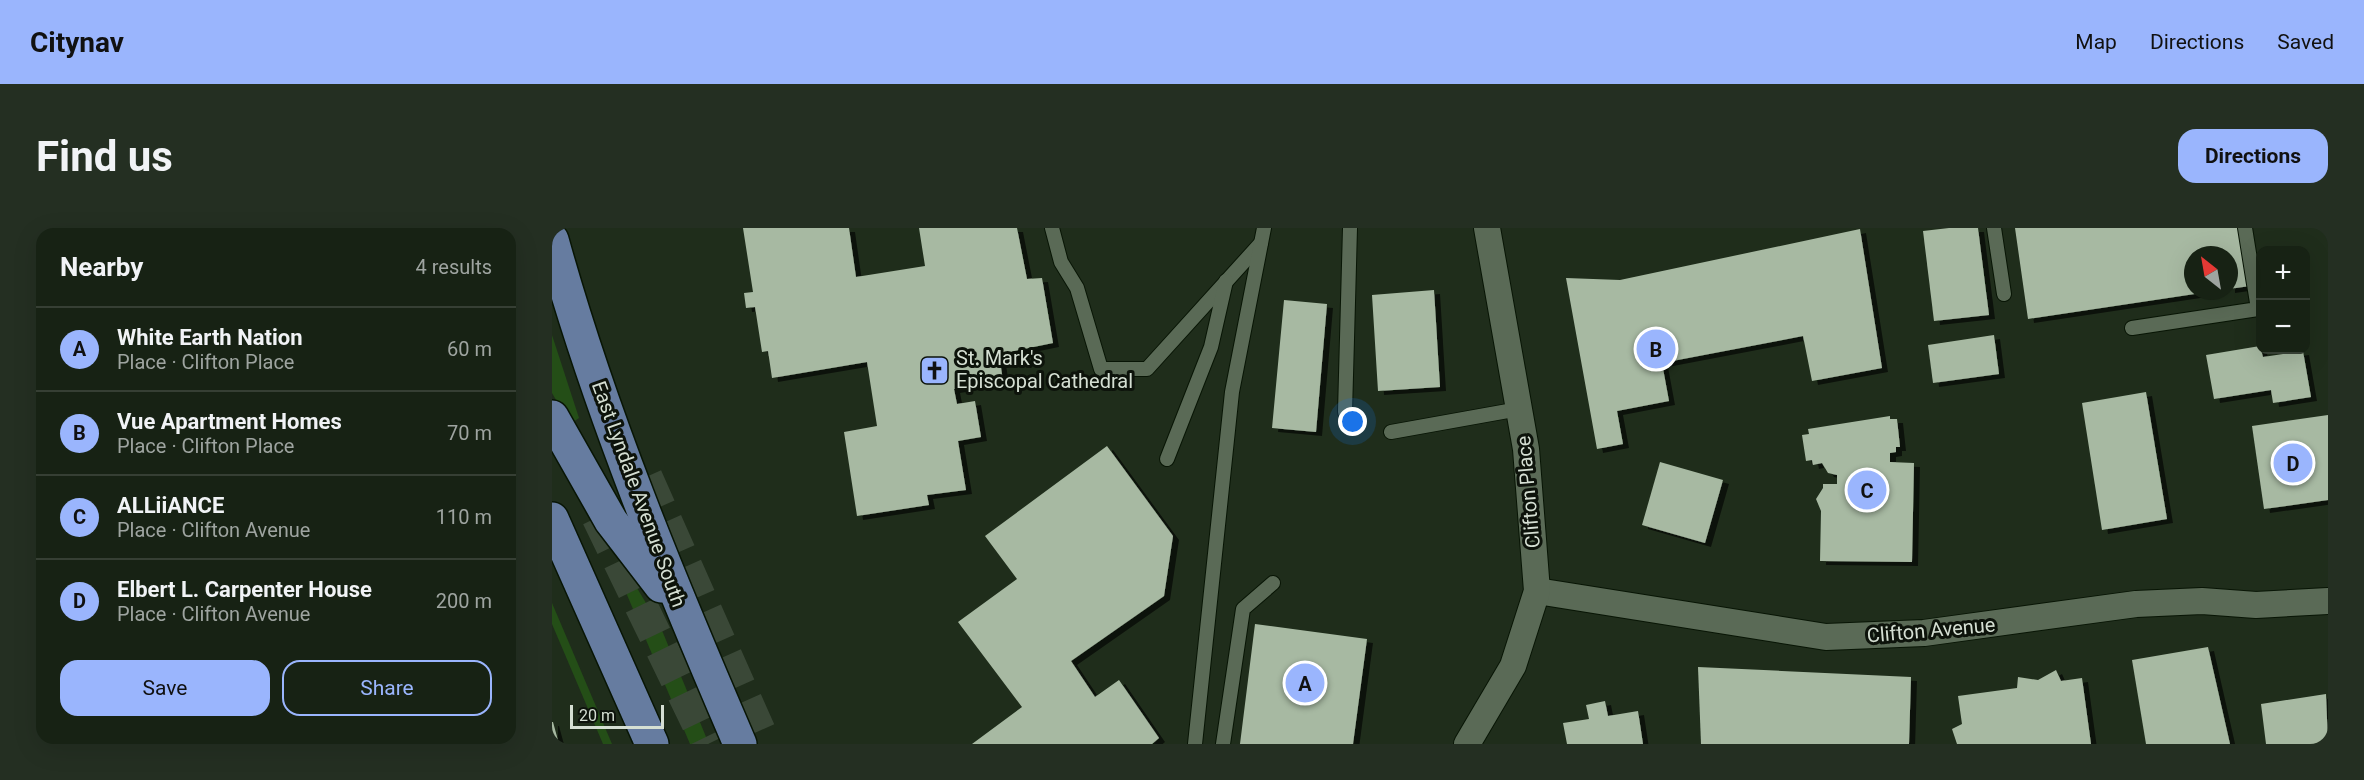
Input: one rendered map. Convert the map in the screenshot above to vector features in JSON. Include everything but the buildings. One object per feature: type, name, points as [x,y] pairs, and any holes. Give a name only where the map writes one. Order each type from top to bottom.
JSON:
[{"type":"main road","name":"East Lyndale Avenue South","points":[[552,240],[591,366],[624,461],[684,616],[740,744]]},
{"type":"main road","points":[[552,417],[611,521],[684,616]]},
{"type":"main road","points":[[552,519],[652,744]]},
{"type":"street","name":"Clifton Place","points":[[1467,744],[1513,666],[1537,591],[1526,449],[1487,228]]},
{"type":"street","name":"Clifton Avenue","points":[[1537,591],[1826,637],[1911,634],[1989,626],[2136,604],[2202,602],[2256,605],[2328,601]]},
{"type":"lane","points":[[1052,228],[1061,262],[1077,288],[1101,369],[1147,369],[1262,243]]},
{"type":"lane","points":[[1195,744],[1232,392],[1264,228]]},
{"type":"lane","points":[[1345,412],[1350,228]]},
{"type":"lane","points":[[1994,228],[2004,294]]},
{"type":"lane","points":[[2132,328],[2258,309],[2245,228]]},
{"type":"lane","points":[[1167,459],[1211,347],[1227,279]]},
{"type":"lane","points":[[1391,432],[1519,409]]},
{"type":"lane","points":[[1223,744],[1243,609],[1273,583]]},
{"type":"green space","points":[[552,335],[579,418],[570,424],[552,393]]},
{"type":"green space","points":[[631,578],[661,628],[709,744],[690,744],[622,583]]},
{"type":"green space","points":[[552,603],[612,744],[603,744],[552,624]]},
{"type":"tunnel","points":[[646,477],[765,744]]},
{"type":"tunnel","points":[[598,517],[708,744]]},
{"type":"place","name":"Vue Apartment Homes","points":[[1656,349]]},
{"type":"place","name":"St. Mark's Episcopal Cathedral","points":[[935,370]]},
{"type":"place","name":"Elbert L. Carpenter House","points":[[2293,463]]},
{"type":"place","name":"ALLiiANCE","points":[[1867,490]]},
{"type":"place","name":"White Earth Nation","points":[[1305,683]]}]
